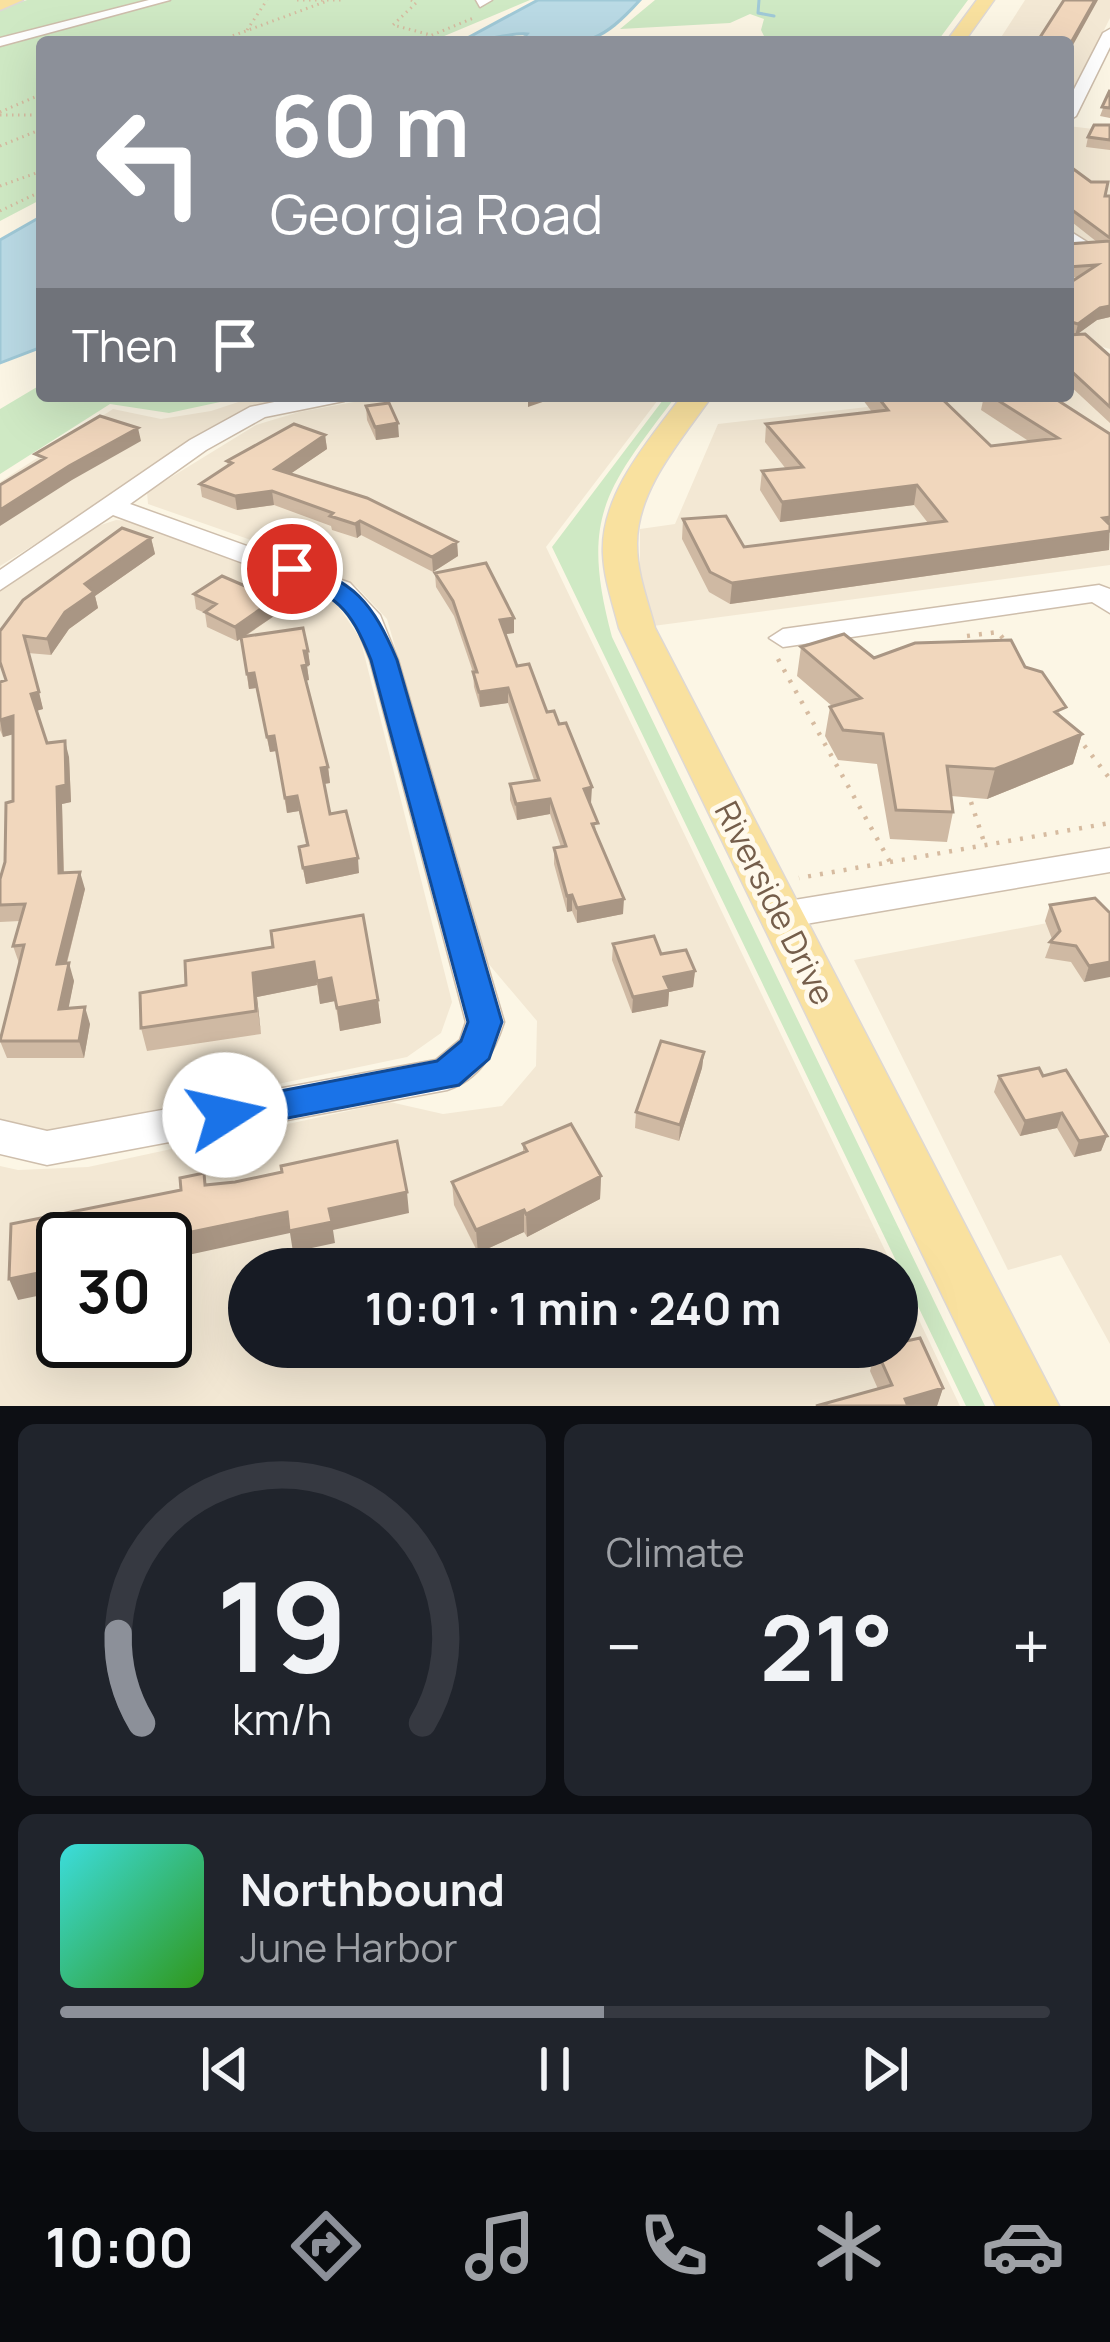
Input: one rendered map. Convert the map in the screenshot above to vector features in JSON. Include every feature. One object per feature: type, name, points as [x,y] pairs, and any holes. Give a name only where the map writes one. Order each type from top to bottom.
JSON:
[{"type":"main road","points":[[0,5],[15,0]]},
{"type":"main road","points":[[959,36],[986,0]]},
{"type":"main road","name":"Riverside Drive","points":[[693,402],[651,460],[622,528],[622,566],[637,628],[788,897],[1028,1406]]},
{"type":"street","points":[[0,42],[164,0]]},
{"type":"street","points":[[1074,121],[1101,72],[1110,33]]},
{"type":"street","points":[[0,582],[198,445],[258,412],[307,402]]},
{"type":"street","points":[[0,1137],[47,1148],[447,1074],[476,1049],[485,1022],[384,660],[366,615],[340,590],[324,583],[112,506]]},
{"type":"street","points":[[781,648],[1099,593],[1110,605]]},
{"type":"street","points":[[788,897],[1110,860]]},
{"type":"path","points":[[244,33],[267,0]]},
{"type":"path","points":[[297,0],[342,0]]},
{"type":"path","points":[[411,0],[416,3],[393,25],[435,36],[486,4]]},
{"type":"path","points":[[235,36],[327,1]]},
{"type":"path","points":[[0,113],[36,97]]},
{"type":"path","points":[[0,113],[36,115]]},
{"type":"path","points":[[0,146],[36,131]]},
{"type":"path","points":[[0,186],[36,173]]},
{"type":"path","points":[[0,212],[36,194]]},
{"type":"path","points":[[952,638],[998,632],[1012,650]]},
{"type":"path","points":[[781,648],[890,862]]},
{"type":"path","points":[[1068,724],[1110,779]]},
{"type":"path","points":[[971,802],[985,845]]},
{"type":"path","points":[[788,897],[890,862],[1110,823]]},
{"type":"shaded area","points":[[1025,0],[1110,0],[1110,18],[1074,91],[1074,36],[1002,36]]},
{"type":"shaded area","points":[[1074,127],[1110,131],[1110,349],[1074,340]]},
{"type":"shaded area","points":[[1074,345],[1110,354],[1110,565],[653,626],[640,586],[640,529],[675,524],[718,424],[911,402],[1074,402]]},
{"type":"shaded area","points":[[239,402],[286,402],[243,414],[0,566],[0,482],[113,409],[161,419]]},
{"type":"shaded area","points":[[354,402],[656,402],[546,547],[884,1248],[228,1248],[228,1368],[918,1368],[918,1318],[960,1406],[0,1406],[0,1166],[18,1170],[88,1167],[390,1102],[443,1114],[502,1106],[536,1066],[537,1021],[487,962],[387,619],[357,587],[308,560],[148,504],[147,492],[256,425]]},
{"type":"shaded area","points":[[131,521],[299,580],[338,606],[360,638],[452,1002],[441,1033],[407,1057],[44,1133],[0,1123],[0,589],[95,527]]},
{"type":"shaded area","points":[[1110,911],[1110,1344],[1061,1255],[1008,1270],[854,960]]},
{"type":"green space","points":[[27,0],[530,0],[444,36],[36,36],[36,202],[0,221],[0,9]]},
{"type":"green space","points":[[655,0],[968,0],[941,36],[764,36],[764,19],[750,14],[730,23],[620,29]]},
{"type":"green space","points":[[36,388],[36,402],[220,402],[169,413],[110,404],[0,474],[0,409]]},
{"type":"green space","points":[[661,402],[672,402],[616,482],[599,533],[603,596],[612,637],[908,1248],[890,1248],[552,547]]},
{"type":"green space","points":[[918,1268],[985,1406],[966,1406],[918,1306]]},
{"type":"water","points":[[538,0],[640,0],[597,36],[471,36]]},
{"type":"water","points":[[36,219],[36,349],[0,363],[0,240]]},
{"type":"building","points":[[1064,0],[1095,0],[1074,37],[1041,36]]},
{"type":"building","points":[[1094,125],[1110,125],[1110,140],[1088,137]]},
{"type":"building","points":[[1074,169],[1091,182],[1108,182],[1110,238],[1074,211]]},
{"type":"building","points":[[1110,241],[1110,306],[1078,324],[1074,323],[1074,280],[1097,265],[1074,267],[1074,244]]},
{"type":"building","points":[[1085,334],[1110,356],[1110,407],[1074,374],[1074,335]]},
{"type":"building","points":[[882,402],[945,402],[991,446],[1058,438],[1001,402],[1060,402],[1110,434],[1110,517],[1103,518],[1110,531],[732,583],[710,572],[683,519],[726,516],[744,547],[946,521],[917,485],[782,502],[762,471],[803,467],[766,424],[888,410]]},
{"type":"building","points":[[389,403],[398,423],[375,427],[366,406]]},
{"type":"building","points":[[100,416],[138,428],[0,510],[0,485],[45,458],[35,454]]},
{"type":"building","points":[[294,424],[325,435],[275,469],[367,498],[457,542],[432,557],[360,521],[355,524],[330,516],[333,513],[272,491],[235,496],[200,484],[232,463],[227,461]]},
{"type":"building","points":[[122,528],[151,538],[85,584],[94,592],[65,612],[47,639],[24,636],[39,692],[31,694],[47,743],[65,741],[66,785],[57,787],[59,873],[80,872],[57,964],[69,963],[59,1009],[85,1007],[79,1041],[0,1041],[24,945],[13,946],[25,904],[0,905],[6,803],[13,801],[13,716],[0,720],[0,682],[6,680],[0,662],[0,631],[23,600]]},
{"type":"building","points":[[486,563],[514,618],[500,620],[517,666],[529,664],[547,712],[554,711],[559,724],[566,723],[592,787],[584,789],[598,823],[592,824],[624,899],[577,908],[572,895],[567,896],[554,848],[566,846],[550,799],[516,804],[510,784],[539,780],[508,688],[479,692],[453,601],[435,573]]},
{"type":"building","points":[[222,576],[275,599],[235,627],[205,612],[216,604],[194,594]]},
{"type":"building","points":[[303,628],[308,651],[304,651],[307,665],[302,666],[328,767],[321,768],[330,814],[346,811],[358,858],[303,868],[299,847],[308,845],[297,796],[285,798],[274,736],[267,737],[241,637]]},
{"type":"building","points":[[844,634],[874,658],[915,643],[1011,640],[1025,667],[1042,672],[1066,707],[1055,712],[1082,734],[995,769],[947,766],[953,812],[896,810],[883,734],[843,730],[830,707],[861,698],[801,647]]},
{"type":"building","points":[[1095,898],[1110,913],[1110,962],[1089,966],[1076,946],[1050,942],[1060,931],[1050,905]]},
{"type":"building","points":[[363,915],[378,1000],[337,1008],[331,978],[317,981],[314,962],[253,973],[256,1011],[141,1028],[140,993],[186,985],[185,961],[273,947],[271,931]]},
{"type":"building","points":[[654,936],[661,954],[686,950],[695,971],[664,977],[670,990],[633,997],[613,944]]},
{"type":"building","points":[[661,1041],[704,1052],[680,1125],[636,1112]]},
{"type":"building","points":[[1039,1068],[1043,1076],[1066,1070],[1107,1136],[1079,1141],[1062,1113],[1025,1121],[999,1076]]},
{"type":"building","points":[[571,1124],[601,1176],[526,1214],[524,1210],[476,1230],[452,1182],[527,1151],[523,1144]]},
{"type":"building","points":[[397,1141],[407,1192],[329,1209],[332,1222],[289,1231],[287,1212],[192,1232],[192,1212],[71,1212],[181,1190],[180,1178],[204,1173],[205,1185],[235,1182],[282,1172],[281,1166]]},
{"type":"building","points":[[36,1219],[36,1273],[9,1279],[11,1224]]},
{"type":"building","points":[[918,1338],[943,1388],[905,1399],[908,1406],[816,1406],[892,1385],[884,1368],[918,1368]]},
{"type":"waterway","points":[[759,0],[758,13],[774,16]]},
{"type":"route","points":[[225,1115],[447,1074],[476,1049],[485,1022],[384,660],[366,615],[340,590],[292,569]]}]
